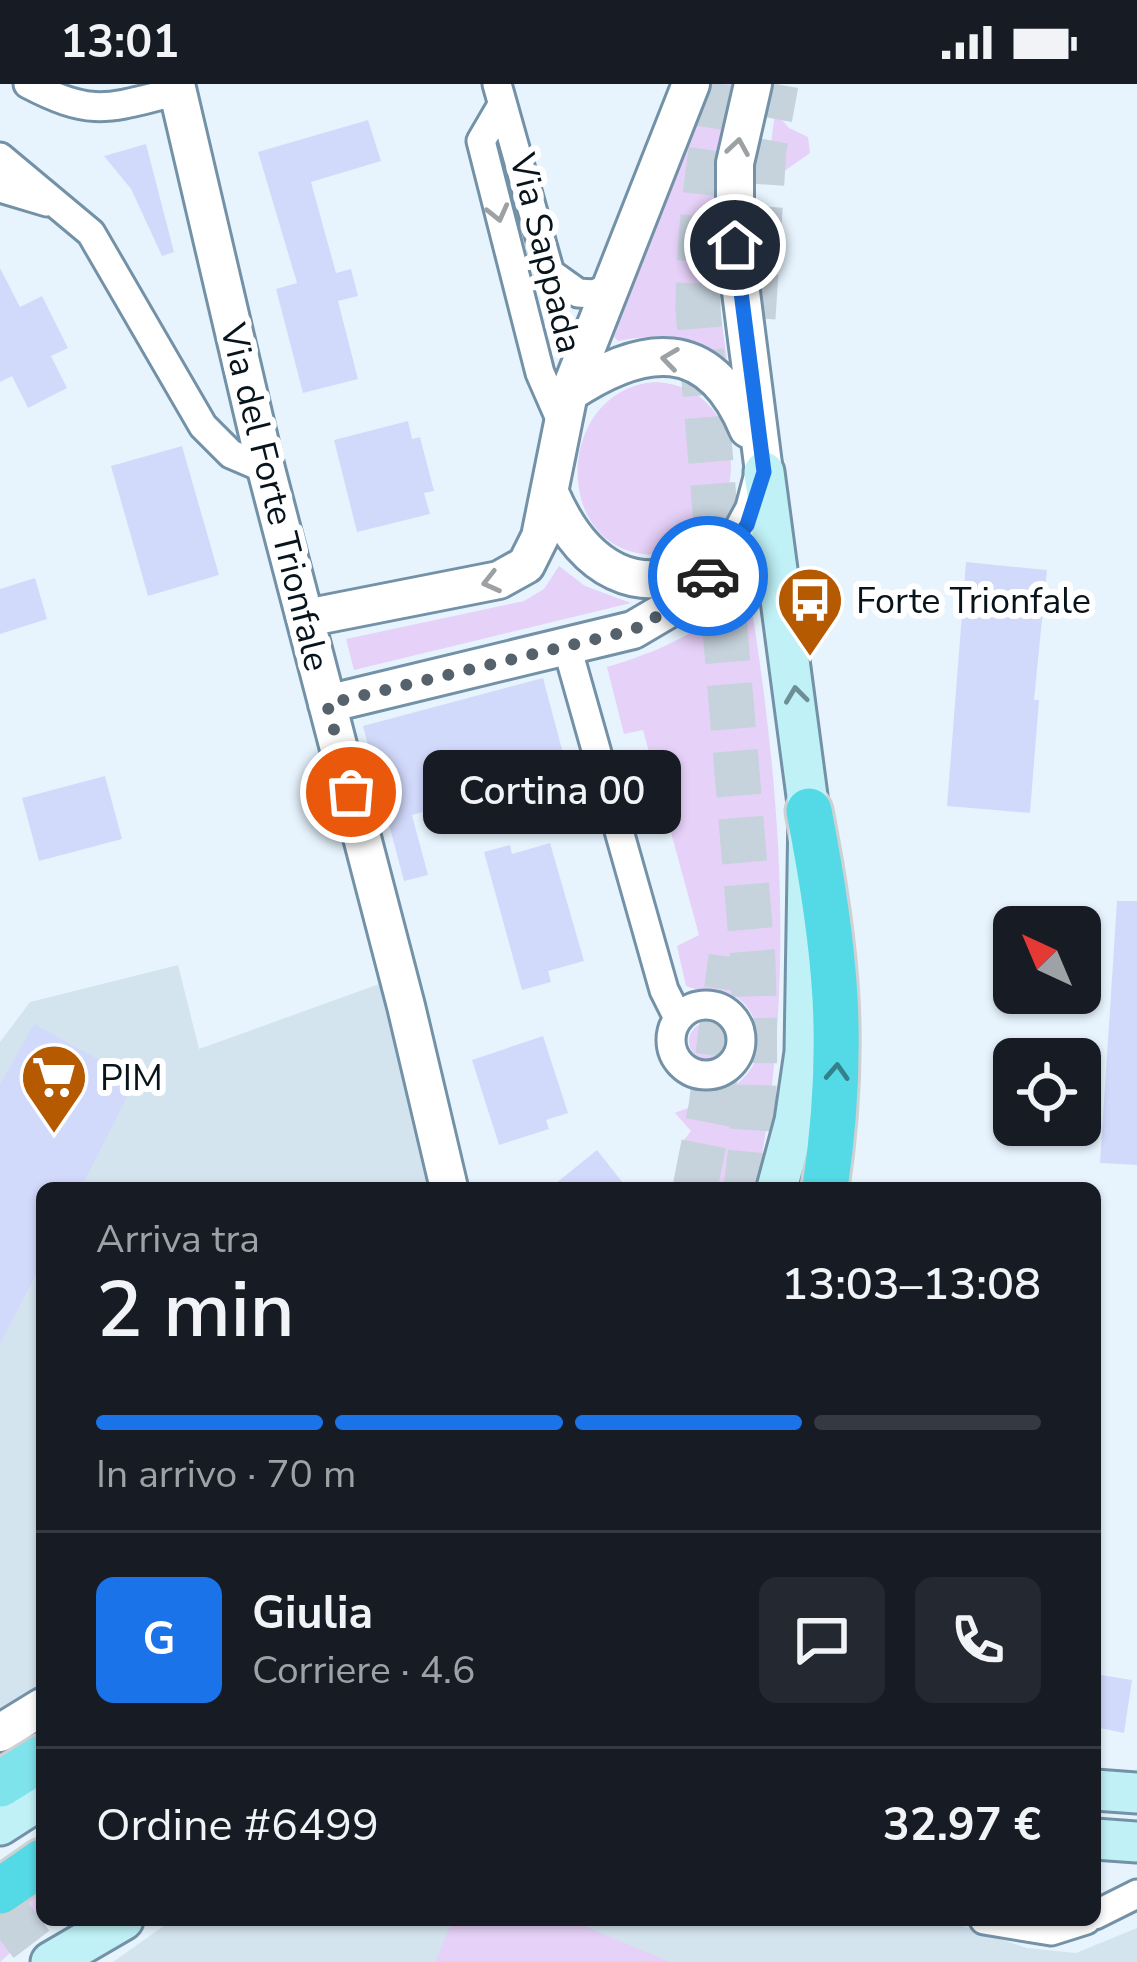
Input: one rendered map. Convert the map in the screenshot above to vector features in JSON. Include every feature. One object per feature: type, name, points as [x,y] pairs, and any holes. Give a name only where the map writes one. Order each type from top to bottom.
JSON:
[{"type":"highway","points":[[809,811],[832,935],[839,1029],[826,1182]]},
{"type":"highway","points":[[0,1891],[36,1866]]},
{"type":"main road","points":[[764,472],[809,811],[805,1052],[780,1182]]},
{"type":"main road","points":[[0,1784],[36,1762]]},
{"type":"main road","points":[[1101,1790],[1137,1793]]},
{"type":"main road","points":[[0,1825],[36,1802]]},
{"type":"main road","points":[[1101,1839],[1137,1842]]},
{"type":"main road","points":[[51,1962],[114,1926]]},
{"type":"main road","points":[[70,1962],[116,1926]]},
{"type":"street","points":[[28,84],[62,102],[91,109],[177,88]]},
{"type":"street","points":[[306,618],[514,575],[533,554],[550,493],[564,407],[691,84]]},
{"type":"street","points":[[327,704],[567,647],[652,621],[700,586],[747,525],[764,472],[735,245],[735,163],[753,84]]},
{"type":"street","name":"Via del Forte Trionfale","points":[[177,88],[266,470],[447,1182]]},
{"type":"street","name":"Via Sappada","points":[[500,94],[550,273],[586,295],[613,286]]},
{"type":"street","name":"Via Sappada","points":[[500,94],[481,141],[539,373],[564,407]]},
{"type":"street","points":[[0,157],[91,233],[211,436],[239,460],[266,470]]},
{"type":"street","points":[[0,188],[51,203]]},
{"type":"street","points":[[564,407],[601,372],[636,359],[664,356],[690,362],[715,375],[732,394],[764,472]]},
{"type":"street","points":[[550,493],[580,546],[616,572],[657,579],[693,572],[722,556]]},
{"type":"street","points":[[567,647],[664,990],[678,1018]]},
{"type":"street","points":[[0,1733],[36,1711]]},
{"type":"street","points":[[1101,1913],[1137,1894]]},
{"type":"street","points":[[1021,1926],[1051,1931],[1067,1926]]},
{"type":"shaded area","points":[[710,84],[732,84],[719,153],[715,221],[727,359],[674,338],[618,341],[614,337]]},
{"type":"shaded area","points":[[775,112],[789,128],[808,137],[810,153],[766,184]]},
{"type":"shaded area","points":[[656,382],[692,392],[716,414],[729,443],[730,476],[722,507],[705,534],[678,551],[643,554],[613,543],[592,523],[580,496],[578,466],[584,436],[600,410],[623,391]]},
{"type":"shaded area","points":[[559,566],[585,586],[631,603],[354,670],[346,639],[524,601],[544,589]]},
{"type":"shaded area","points":[[747,579],[769,732],[780,884],[777,1035],[757,1182],[674,1182],[684,1140],[691,1131],[675,1113],[737,1084],[756,1060],[759,1044],[754,1020],[740,1000],[686,986],[677,946],[699,935],[643,730],[624,734],[607,667],[686,635],[734,596]]},
{"type":"shaded area","points":[[178,965],[199,1049],[382,983],[428,1182],[36,1182],[36,1695],[0,1716],[0,1042],[30,1002]]},
{"type":"shaded area","points":[[707,1023],[720,1028],[725,1041],[720,1054],[707,1059],[694,1054],[689,1041],[694,1028]]},
{"type":"shaded area","points":[[36,1884],[36,1926],[40,1926],[0,1962],[0,1908]]},
{"type":"shaded area","points":[[164,1926],[962,1926],[1027,1948],[1076,1953],[1137,1928],[1137,1962],[113,1962]]},
{"type":"shaded area","points":[[450,1926],[584,1926],[670,1962],[435,1962]]},
{"type":"building","points":[[368,120],[381,161],[311,182],[336,273],[351,269],[358,296],[338,301],[358,379],[303,393],[276,289],[297,283],[258,152]]},
{"type":"building","points":[[146,144],[174,252],[162,256],[131,189],[104,156]]},
{"type":"building","points":[[0,268],[20,307],[42,296],[68,348],[51,356],[67,388],[28,408],[12,376],[0,382]]},
{"type":"building","points":[[408,421],[412,439],[420,437],[434,491],[424,493],[430,514],[357,532],[334,440]]},
{"type":"building","points":[[182,446],[219,575],[148,596],[111,466]]},
{"type":"building","points":[[966,562],[1047,570],[1034,700],[1039,700],[1030,813],[947,806]]},
{"type":"building","points":[[35,578],[47,619],[0,634],[0,589]]},
{"type":"building","points":[[543,678],[568,772],[412,815],[428,875],[404,881],[363,726]]},
{"type":"building","points":[[105,776],[122,839],[39,861],[22,798]]},
{"type":"building","points":[[550,843],[584,961],[548,971],[551,982],[522,990],[484,852],[510,845],[512,854]]},
{"type":"building","points":[[1117,901],[1137,901],[1137,1165],[1100,1163]]},
{"type":"building","name":"PIM","points":[[34,1024],[136,1080],[84,1182],[36,1182],[36,1275],[0,1344],[0,1084]]},
{"type":"building","points":[[543,1036],[568,1113],[546,1120],[549,1129],[499,1145],[472,1060]]},
{"type":"building","points":[[597,1150],[622,1182],[557,1182]]},
{"type":"building","points":[[1101,1675],[1132,1680],[1124,1733],[1101,1728]]},
{"type":"tunnel","points":[[722,84],[705,196],[698,309],[753,962],[754,1103],[747,1182]]},
{"type":"tunnel","points":[[753,318],[764,149],[776,84]]},
{"type":"tunnel","points":[[696,1182],[731,957]]},
{"type":"tunnel","points":[[0,1940],[36,1913]]},
{"type":"way so far","points":[[351,792],[327,704],[633,630],[684,601],[708,576]]},
{"type":"place","name":"Forte Trionfale","points":[[810,659]]},
{"type":"place","name":"Cortina 00","points":[[351,792]]},
{"type":"place","name":"PIM","points":[[54,1136]]},
{"type":"route","points":[[708,576],[747,525],[764,472],[735,245]]}]
